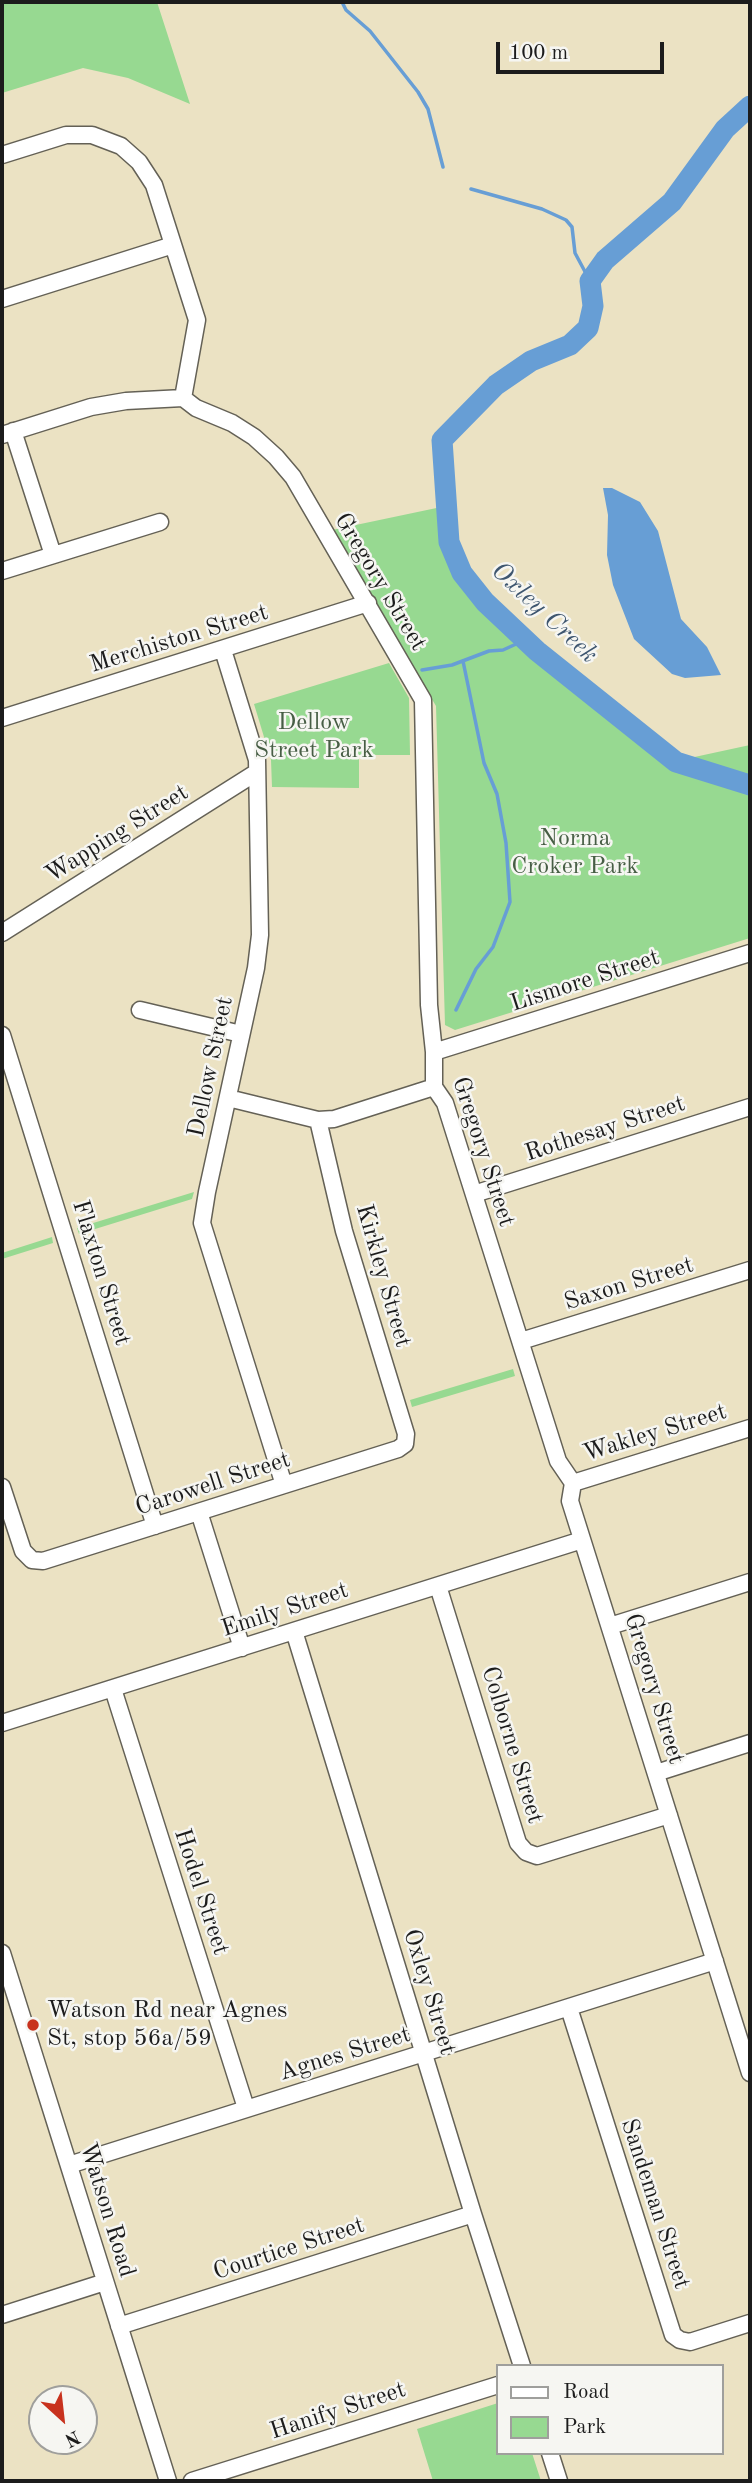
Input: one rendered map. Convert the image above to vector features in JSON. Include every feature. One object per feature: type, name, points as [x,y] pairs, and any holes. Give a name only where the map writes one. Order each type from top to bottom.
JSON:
[{"type":"street","points":[[2,155],[66,135],[92,135],[121,146],[139,162],[154,185],[197,320],[183,398],[126,401],[91,407],[7,433],[53,555]]},
{"type":"street","points":[[2,299],[173,245]]},
{"type":"street","name":"Gregory Street","points":[[183,398],[254,437],[293,477],[423,700],[429,1005],[434,1052],[434,1087],[445,1103],[558,1461],[573,1483],[570,1501],[750,2073]]},
{"type":"street","points":[[2,571],[160,522]]},
{"type":"street","name":"Merchiston Street","points":[[2,718],[368,603]]},
{"type":"street","name":"Dellow Street","points":[[223,650],[257,760],[260,935],[256,968],[206,1192],[202,1223],[284,1485]]},
{"type":"street","name":"Wapping Street","points":[[2,933],[257,772]]},
{"type":"street","name":"Lismore Street","points":[[434,1052],[750,953]]},
{"type":"street","points":[[140,1010],[241,1034]]},
{"type":"street","name":"Flaxton Street","points":[[2,1035],[155,1525]]},
{"type":"street","points":[[228,1098],[317,1119],[334,1119],[434,1087]]},
{"type":"street","name":"Rothesay Street","points":[[474,1194],[750,1107]]},
{"type":"street","name":"Kirkley Street","points":[[317,1119],[344,1231],[406,1434],[405,1444]]},
{"type":"street","name":"Saxon Street","points":[[521,1341],[750,1270]]},
{"type":"street","name":"Wakley Street","points":[[573,1483],[750,1428]]},
{"type":"street","name":"Carowell Street","points":[[2,1487],[23,1551],[32,1560],[43,1561],[398,1449],[405,1444]]},
{"type":"street","points":[[199,1512],[242,1648]]},
{"type":"street","name":"Emily Street","points":[[2,1723],[582,1540]]},
{"type":"street","points":[[610,1626],[750,1583]]},
{"type":"street","name":"Colborne Street","points":[[438,1586],[518,1843],[526,1852],[537,1856],[669,1815]]},
{"type":"street","name":"Oxley Street","points":[[294,1631],[521,2364]]},
{"type":"street","name":"Hodel Street","points":[[113,1689],[246,2108]]},
{"type":"street","points":[[656,1773],[750,1743]]},
{"type":"street","name":"Watson Road","points":[[2,1953],[168,2481]]},
{"type":"street","name":"Agnes Street","points":[[69,2165],[715,1961]]},
{"type":"street","name":"Sandeman Street","points":[[569,2008],[673,2335],[680,2340],[691,2342],[750,2323]]},
{"type":"street","name":"Courtice Street","points":[[119,2326],[473,2214]]},
{"type":"street","points":[[2,2315],[105,2282]]},
{"type":"street","name":"Hanify Street","points":[[192,2481],[496,2386]]},
{"type":"street","points":[[551,2455],[559,2481]]},
{"type":"green space","points":[[2,2],[157,2],[190,104],[128,78],[83,68],[2,93]]},
{"type":"green space","name":"Norma Croker Park","points":[[446,506],[449,543],[462,573],[485,602],[537,651],[676,761],[750,745],[750,938],[455,1030],[445,1025],[436,706],[332,530]]},
{"type":"green space","name":"Dellow Street Park","points":[[389,663],[409,698],[410,755],[359,755],[359,788],[272,787],[271,760],[254,704]]},
{"type":"green space","points":[[194,1192],[192,1199],[79,1234],[77,1228]]},
{"type":"green space","points":[[52,1237],[53,1243],[2,1259],[2,1253]]},
{"type":"green space","points":[[513,1369],[515,1376],[412,1407],[410,1400]]},
{"type":"green space","points":[[496,2404],[496,2455],[533,2455],[541,2481],[433,2481],[417,2429]]},
{"type":"water","points":[[603,488],[612,488],[640,502],[658,531],[681,619],[707,647],[721,675],[685,678],[672,674],[634,639],[613,585],[607,555],[608,515]]},
{"type":"waterway","points":[[342,2],[346,10],[370,31],[418,92],[428,109],[443,167]]},
{"type":"waterway","name":"Oxley Creek","points":[[750,106],[725,129],[672,202],[605,260],[590,281],[593,306],[588,328],[570,345],[531,361],[496,385],[442,440],[449,542],[462,573],[485,602],[537,651],[676,762],[750,785]]},
{"type":"waterway","points":[[471,189],[542,209],[566,220],[572,227],[575,253],[590,281]]},
{"type":"waterway","points":[[422,670],[452,665],[489,651],[503,650],[525,640]]},
{"type":"waterway","points":[[456,1010],[476,969],[493,947],[510,902],[506,843],[497,794],[484,763],[463,661]]},
{"type":"place","name":"Watson Rd near Agnes St, stop 56a/59","points":[[33,2025]]}]
